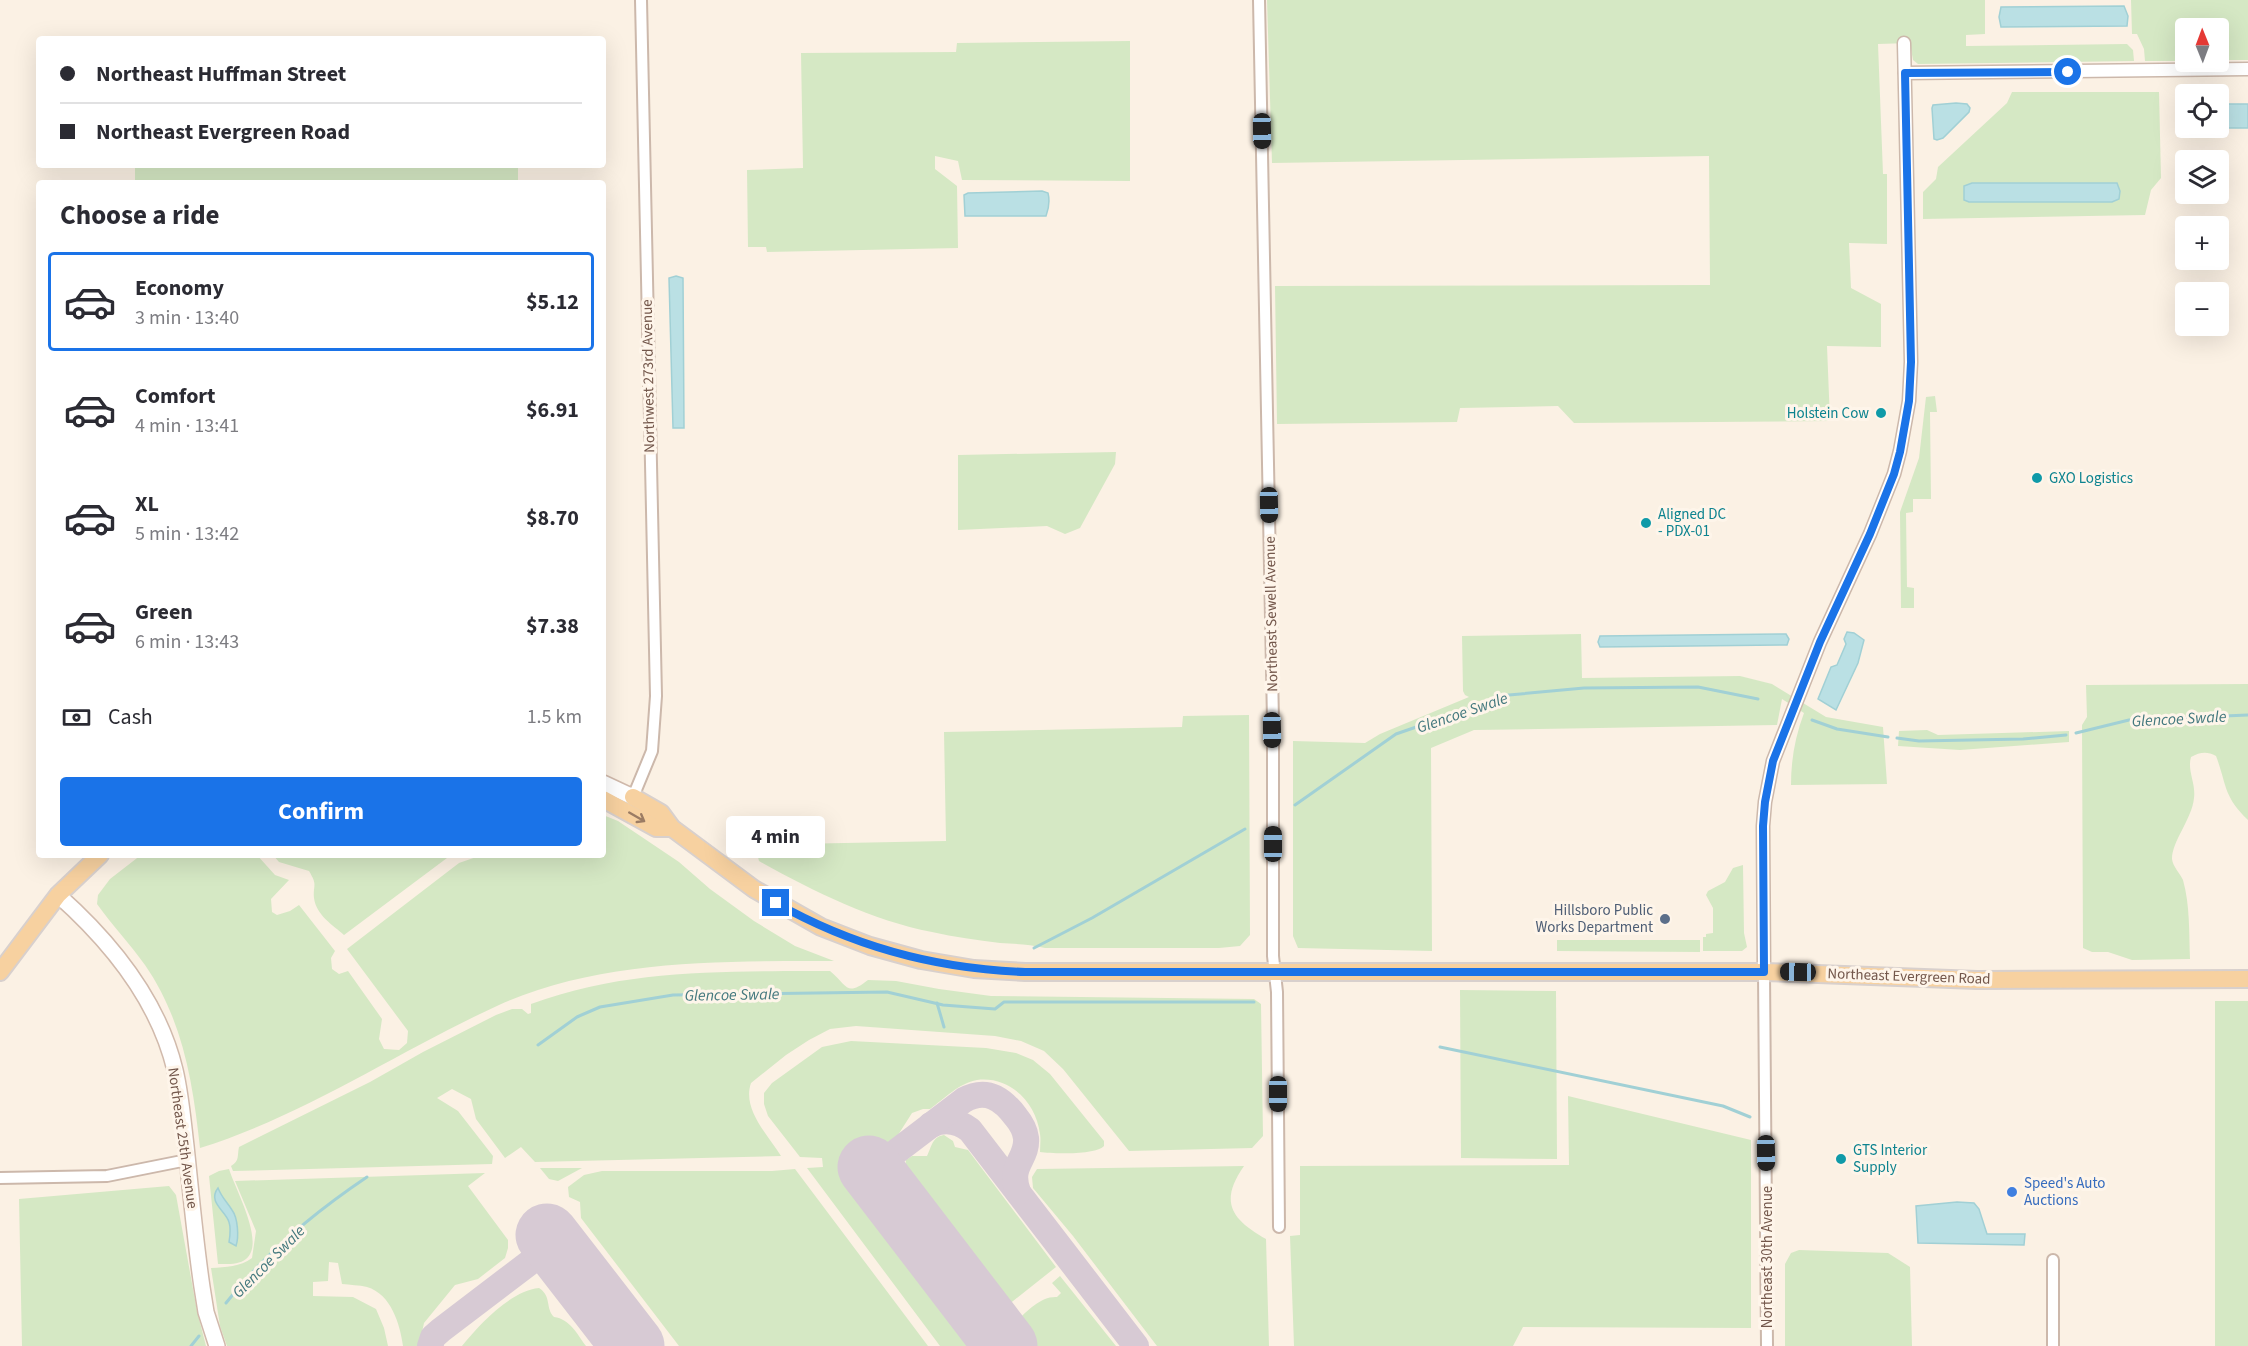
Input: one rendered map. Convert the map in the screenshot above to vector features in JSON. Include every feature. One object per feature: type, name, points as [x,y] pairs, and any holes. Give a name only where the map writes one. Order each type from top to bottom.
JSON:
[{"type":"main road","name":"Northeast Evergreen Road","points":[[606,784],[661,813],[672,828],[754,889],[799,916],[845,937],[904,956],[964,968],[1001,971],[1764,972],[1977,980],[2248,979]]},
{"type":"main road","name":"Northeast Evergreen Road","points":[[606,801],[656,828],[672,828]]},
{"type":"main road","points":[[0,972],[58,895],[97,858]]},
{"type":"main road","name":"Northeast 25th Avenue","points":[[58,895],[113,949],[137,983],[154,1017],[175,1070],[202,1287],[206,1312],[218,1346]]},
{"type":"street","name":"Northwest 273rd Avenue","points":[[633,797],[651,751],[656,696],[640,0]]},
{"type":"street","name":"Northeast Sewell Avenue","points":[[1259,0],[1273,721],[1273,934],[1277,992],[1279,1227]]},
{"type":"street","name":"Northeast 30th Avenue","points":[[1767,1346],[1763,826],[1765,802],[1773,761],[1820,642],[1887,493],[1900,452],[1909,401],[1911,362],[1904,43]]},
{"type":"street","points":[[1905,73],[2248,69]]},
{"type":"street","points":[[0,1178],[107,1176],[187,1160]]},
{"type":"street","points":[[2053,1260],[2053,1346]]},
{"type":"green space","points":[[1267,0],[1985,0],[1985,34],[1966,35],[1966,46],[2127,44],[2133,50],[2134,61],[1918,64],[1913,60],[1910,43],[1878,44],[1883,174],[1887,174],[1887,244],[1849,243],[1851,288],[1881,304],[1881,347],[1827,346],[1830,421],[1574,423],[1558,406],[1460,408],[1457,422],[1277,424],[1275,286],[1710,285],[1709,156],[1272,163]]},
{"type":"green space","points":[[2131,0],[2248,0],[2248,60],[2229,60],[2229,18],[2175,18],[2175,61],[2145,61],[2144,49],[2137,34],[2132,34]]},
{"type":"green space","points":[[1130,41],[1130,181],[962,180],[958,161],[935,156],[935,169],[957,186],[958,248],[767,252],[766,247],[748,247],[747,170],[803,168],[801,53],[956,52],[957,43]]},
{"type":"green space","points":[[2012,92],[2159,92],[2161,178],[2151,190],[2145,215],[1923,219],[1923,192],[1936,179],[1938,167],[2007,103]]},
{"type":"green space","points":[[135,168],[518,168],[518,180],[135,180]]},
{"type":"green space","points":[[1935,396],[1937,412],[1930,412],[1931,499],[1913,499],[1913,512],[1906,513],[1907,587],[1914,588],[1914,608],[1901,608],[1900,512],[1919,458],[1926,397]]},
{"type":"green space","points":[[1116,452],[1115,464],[1080,528],[1065,534],[1047,526],[958,530],[958,455]]},
{"type":"green space","points":[[1581,634],[1582,678],[1740,676],[1772,684],[1826,717],[1883,727],[1887,784],[1791,785],[1794,749],[1804,713],[1782,699],[1777,725],[1474,730],[1431,748],[1432,951],[1298,948],[1293,936],[1293,741],[1365,743],[1380,734],[1469,697],[1463,691],[1462,636]]},
{"type":"green space","points":[[2248,684],[2248,820],[2230,797],[2216,756],[2203,753],[2191,757],[2194,798],[2190,814],[2175,845],[2172,859],[2183,880],[2187,899],[2190,959],[2132,960],[2108,952],[2092,952],[2083,948],[2082,725],[2087,717],[2086,685]]},
{"type":"green space","points":[[1249,715],[1250,935],[1240,946],[1045,948],[949,935],[909,927],[865,912],[800,883],[759,861],[757,853],[794,844],[946,841],[944,732],[1182,727],[1183,716]]},
{"type":"green space","points":[[1927,730],[1938,735],[2069,731],[2069,742],[1960,750],[1898,746],[1899,731]]},
{"type":"green space","points":[[606,816],[618,821],[679,862],[710,889],[754,921],[795,946],[834,961],[749,961],[663,966],[579,979],[538,990],[462,1023],[277,1118],[200,1148],[190,1076],[169,1008],[145,965],[97,904],[98,895],[110,879],[137,858],[260,858],[275,875],[289,880],[271,899],[272,912],[277,915],[299,905],[335,951],[331,958],[332,969],[339,974],[348,971],[382,1019],[379,1039],[384,1049],[399,1050],[407,1043],[408,1031],[347,949],[459,863],[473,858],[606,858]]},
{"type":"green space","points":[[276,858],[447,858],[344,935],[318,910],[314,898],[314,882],[309,871],[279,862]]},
{"type":"green space","points":[[1743,865],[1744,933],[1747,947],[1742,951],[1703,951],[1703,937],[1713,933],[1713,908],[1706,895],[1708,891],[1725,882],[1733,868]]},
{"type":"green space","points":[[1557,940],[1700,940],[1700,952],[1557,951]]},
{"type":"green space","points":[[830,971],[851,989],[868,980],[896,981],[991,996],[1254,999],[1261,1004],[1263,1136],[1252,1148],[1129,1151],[1063,1069],[1044,1051],[1021,1041],[995,1036],[856,1026],[830,1029],[809,1040],[751,1083],[749,1093],[753,1112],[781,1156],[535,1162],[521,1147],[505,1158],[476,1119],[471,1099],[452,1089],[437,1098],[458,1111],[493,1156],[492,1164],[233,1171],[231,1166],[237,1160],[239,1147],[370,1082],[496,1015],[512,1009],[522,1009],[528,1014],[531,1013],[531,1004],[594,986],[625,980],[719,972]]},
{"type":"green space","points":[[1460,990],[1556,991],[1557,1159],[1461,1158]]},
{"type":"green space","points":[[2215,1001],[2248,1001],[2248,1346],[2215,1346]]},
{"type":"green space","points":[[851,1041],[986,1048],[1016,1053],[1033,1060],[1050,1074],[1104,1141],[1104,1146],[1092,1151],[1040,1152],[1037,1122],[1027,1102],[1010,1087],[1000,1082],[977,1080],[958,1088],[930,1109],[912,1113],[898,1135],[848,1171],[980,1346],[940,1346],[807,1168],[823,1167],[822,1158],[800,1157],[768,1116],[764,1104],[764,1093],[772,1083],[822,1047]]},
{"type":"green space","points":[[1568,1096],[1751,1140],[1751,1328],[1523,1327],[1513,1346],[1294,1346],[1290,1236],[1300,1235],[1300,1166],[1569,1165]]},
{"type":"green space","points":[[944,1135],[953,1141],[955,1147],[968,1150],[1056,1267],[1003,1309],[915,1194],[914,1177],[905,1169],[906,1160],[912,1156],[927,1156],[935,1140]]},
{"type":"green space","points":[[1244,1166],[1232,1190],[1232,1208],[1244,1224],[1266,1239],[1269,1346],[1157,1346],[1073,1236],[1033,1188],[1032,1177],[1037,1169]]},
{"type":"green space","points":[[540,1168],[582,1168],[558,1181],[549,1179]]},
{"type":"green space","points":[[229,1169],[247,1216],[253,1241],[251,1251],[243,1261],[218,1264],[209,1176]]},
{"type":"green space","points":[[795,1169],[928,1346],[679,1346],[581,1218],[580,1202],[569,1197],[568,1187],[584,1175],[602,1171]]},
{"type":"green space","points":[[485,1173],[468,1186],[508,1240],[505,1258],[478,1279],[455,1285],[424,1323],[419,1346],[403,1346],[397,1320],[382,1296],[367,1287],[342,1284],[338,1263],[329,1262],[328,1281],[313,1282],[313,1296],[353,1297],[376,1309],[388,1346],[227,1346],[220,1326],[211,1268],[238,1265],[252,1258],[256,1231],[235,1181]]},
{"type":"green space","points":[[169,1186],[176,1195],[197,1311],[206,1346],[22,1346],[19,1199]]},
{"type":"green space","points":[[1799,1250],[1888,1253],[1910,1267],[1912,1346],[1785,1346],[1785,1264],[1791,1253]]},
{"type":"green space","points":[[1060,1276],[1116,1346],[1032,1346],[1014,1323],[1039,1302],[1057,1297],[1061,1293],[1052,1283]]},
{"type":"green space","points":[[539,1288],[546,1295],[554,1317],[569,1324],[586,1346],[462,1346],[486,1319],[506,1302],[528,1290]]},
{"type":"water","points":[[2124,6],[2128,16],[2127,26],[2001,27],[1999,17],[2001,7]]},
{"type":"water","points":[[1967,104],[1970,108],[1969,112],[1943,138],[1934,139],[1933,105]]},
{"type":"water","points":[[2229,104],[2248,104],[2248,128],[2229,128]]},
{"type":"water","points":[[1972,183],[2117,183],[2120,191],[2119,199],[2112,202],[1969,202],[1964,200],[1964,186]]},
{"type":"water","points":[[1042,191],[1048,193],[1049,196],[1046,216],[965,216],[964,195],[968,193]]},
{"type":"water","points":[[676,276],[683,278],[684,428],[673,428],[669,278]]},
{"type":"water","points":[[1847,632],[1854,633],[1864,640],[1858,663],[1836,710],[1818,699],[1831,667],[1837,665],[1846,644],[1844,639]]},
{"type":"water","points":[[1786,634],[1789,639],[1787,645],[1600,647],[1598,642],[1600,636]]},
{"type":"water","points":[[218,1188],[236,1218],[238,1233],[236,1246],[229,1242],[229,1222],[216,1202],[215,1193]]},
{"type":"water","points":[[1957,1202],[1974,1203],[1979,1209],[1987,1234],[2025,1234],[2024,1245],[1918,1243],[1916,1206]]},
{"type":"waterway","name":"Glencoe Swale","points":[[1295,805],[1396,734],[1509,695],[1584,688],[1698,687],[1758,699]]},
{"type":"waterway","name":"Glencoe Swale","points":[[2076,733],[2129,720],[2248,715]]},
{"type":"waterway","name":"Glencoe Swale","points":[[1812,720],[1837,729],[1888,737]]},
{"type":"waterway","name":"Glencoe Swale","points":[[1897,738],[1919,741],[2023,739],[2066,735]]},
{"type":"waterway","name":"Glencoe Swale","points":[[1034,948],[1092,918],[1245,829]]},
{"type":"waterway","name":"Glencoe Swale","points":[[538,1045],[577,1017],[600,1007],[673,995],[887,992],[943,1005],[995,1009],[1004,1002],[1254,1002]]},
{"type":"waterway","name":"Glencoe Swale","points":[[937,1003],[944,1027]]},
{"type":"waterway","points":[[1440,1047],[1723,1106],[1750,1117]]},
{"type":"waterway","name":"Glencoe Swale","points":[[226,1303],[274,1250],[329,1204],[367,1177]]},
{"type":"waterway","name":"Glencoe Swale","points":[[191,1346],[199,1336]]},
{"type":"taxiway","points":[[872,1170],[964,1100],[986,1095],[999,1100],[1011,1110],[1025,1132],[1026,1145],[1015,1175],[1018,1192]]},
{"type":"taxiway","points":[[931,1125],[951,1122],[961,1124],[970,1130],[1136,1346]]},
{"type":"taxiway","points":[[430,1346],[433,1337],[441,1330],[554,1244]]},
{"type":"runway","points":[[869,1167],[1006,1346]]},
{"type":"runway","points":[[547,1235],[633,1346]]},
{"type":"place","name":"Holstein Cow","points":[[1881,413]]},
{"type":"place","name":"GXO Logistics","points":[[2037,478]]},
{"type":"place","name":"Aligned DC - PDX-01","points":[[1646,523]]},
{"type":"place","name":"Hillsboro Public Works Department","points":[[1665,919]]},
{"type":"place","name":"GTS Interior Supply","points":[[1841,1159]]},
{"type":"place","name":"Speed's Auto Auctions","points":[[2012,1192]]},
{"type":"route","points":[[776,903],[821,927],[895,954],[946,965],[987,970],[1025,972],[1764,972],[1763,826],[1773,761],[1813,657],[1887,493],[1900,452],[1909,401],[1911,362],[1905,73],[2068,72]]}]
